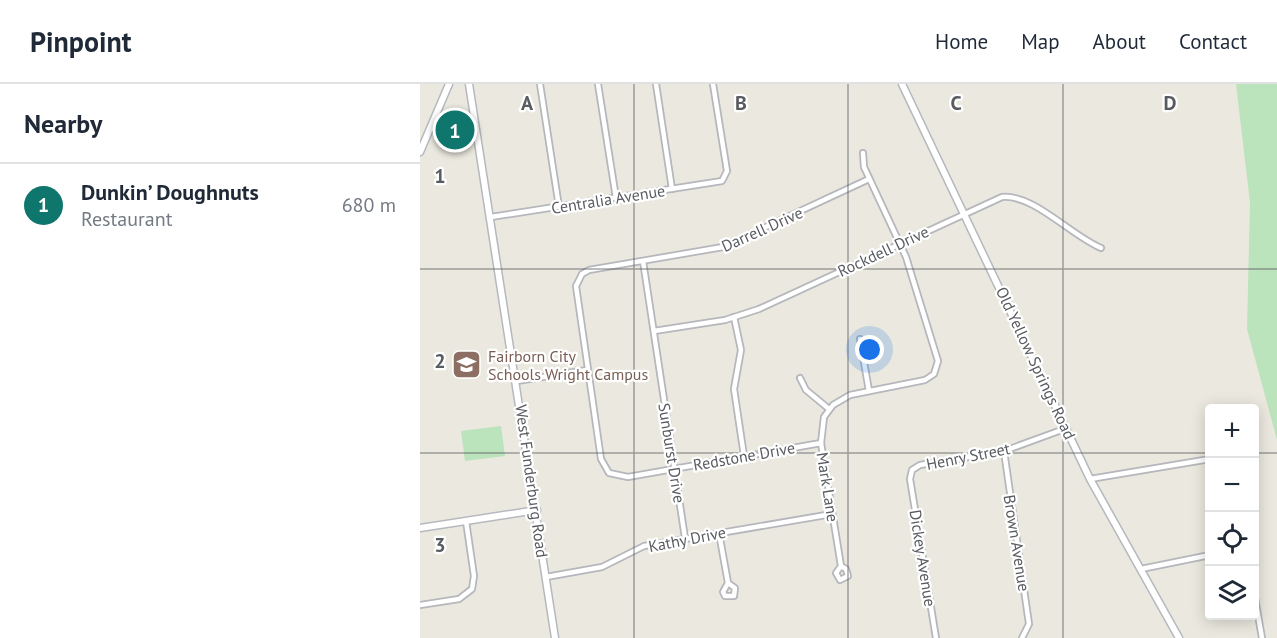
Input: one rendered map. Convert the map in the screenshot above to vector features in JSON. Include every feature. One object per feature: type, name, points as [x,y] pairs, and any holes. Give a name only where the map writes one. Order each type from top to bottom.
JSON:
[{"type":"street","points":[[420,152],[447,84]]},
{"type":"street","name":"West Funderburg Road","points":[[469,84],[517,381],[555,638]]},
{"type":"street","points":[[540,84],[559,207]]},
{"type":"street","points":[[598,84],[616,198]]},
{"type":"street","points":[[656,84],[672,189]]},
{"type":"street","name":"Centralia Avenue","points":[[491,217],[720,182],[727,171],[714,84]]},
{"type":"street","name":"Old Yellow Springs Road","points":[[903,84],[1090,479],[1179,638]]},
{"type":"street","points":[[800,378],[806,390],[829,409],[844,397],[922,381],[934,374],[937,356],[900,243],[863,165],[863,153]]},
{"type":"street","name":"Darrell Drive","points":[[587,370],[575,294],[580,277],[589,270],[728,246],[869,179]]},
{"type":"street","name":"Rockdell Drive","points":[[654,331],[734,317],[766,307],[996,198],[1017,197],[1079,237],[1101,248]]},
{"type":"street","name":"Sunburst Drive","points":[[643,261],[685,538]]},
{"type":"street","points":[[734,317],[741,350],[734,389],[744,456]]},
{"type":"street","points":[[860,339],[869,391]]},
{"type":"street","points":[[517,381],[587,370]]},
{"type":"street","name":"Redstone Drive","points":[[587,370],[602,463],[612,474],[624,477],[821,443]]},
{"type":"street","name":"Mark Lane","points":[[829,409],[822,425],[821,443],[841,566]]},
{"type":"street","name":"Henry Street","points":[[910,479],[911,472],[916,466],[1004,451],[1067,428]]},
{"type":"street","name":"Brown Avenue","points":[[1004,451],[1029,624],[1024,636]]},
{"type":"street","points":[[1090,479],[1205,460]]},
{"type":"street","name":"Dickey Avenue","points":[[910,479],[936,638]]},
{"type":"street","points":[[420,528],[537,510]]},
{"type":"street","name":"Kathy Drive","points":[[546,577],[602,567],[636,549],[685,538],[832,514]]},
{"type":"street","points":[[420,605],[459,599],[472,589],[475,579],[466,521]]},
{"type":"street","points":[[719,533],[728,583]]},
{"type":"street","points":[[1141,569],[1205,556]]},
{"type":"street","points":[[1259,620],[1262,638]]},
{"type":"green space","points":[[1236,84],[1277,84],[1277,440],[1247,329],[1250,203]]},
{"type":"green space","points":[[501,426],[505,456],[465,461],[461,431]]},
{"type":"place","name":"Dunkin’ Doughnuts","points":[[455,130]]},
{"type":"place","name":"Fairborn City Schools Wright Campus","points":[[467,365]]}]
